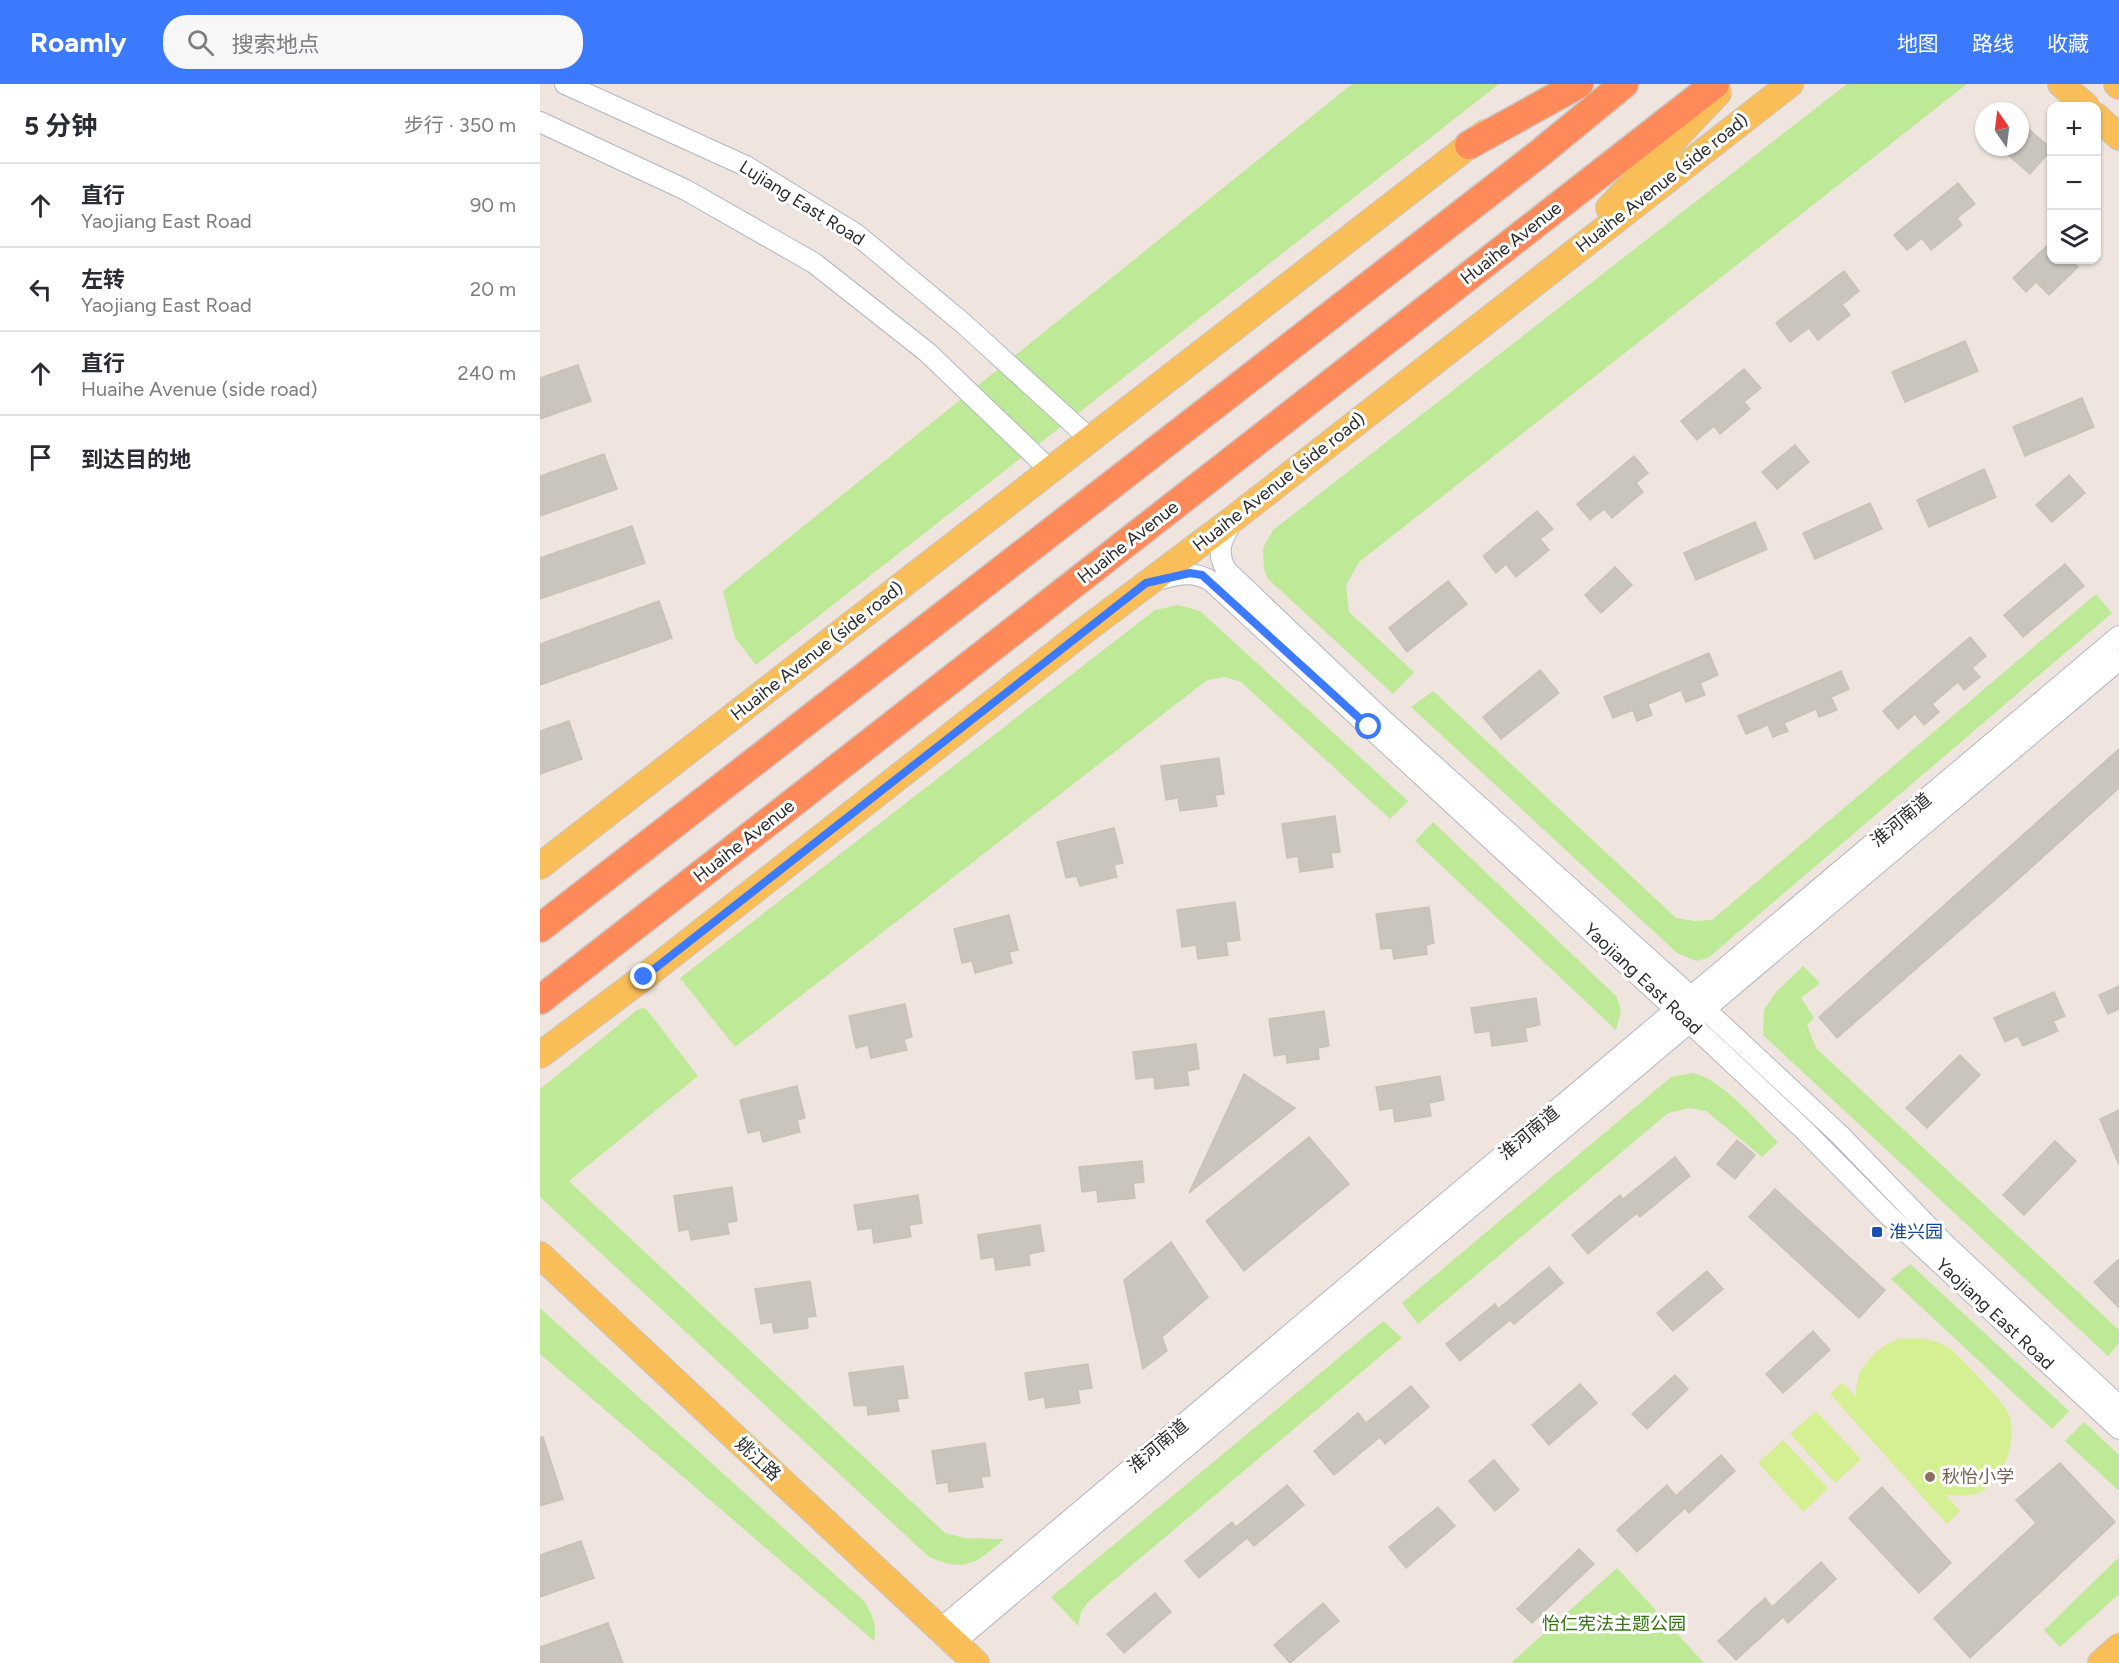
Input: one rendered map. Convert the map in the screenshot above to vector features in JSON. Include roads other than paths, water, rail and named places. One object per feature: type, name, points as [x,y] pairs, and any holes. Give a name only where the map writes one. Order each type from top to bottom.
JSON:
[{"type":"highway","points":[[1469,146],[1579,84]]},
{"type":"highway","points":[[540,928],[1540,153],[1624,84]]},
{"type":"highway","name":"Huaihe Avenue","points":[[540,1000],[1715,84]]},
{"type":"main road","name":"Huaihe Avenue (side road)","points":[[540,866],[1550,84]]},
{"type":"main road","points":[[1551,269],[1727,84]]},
{"type":"main road","name":"Huaihe Avenue (side road)","points":[[540,1055],[644,977],[1146,583],[1237,516],[1790,84]]},
{"type":"main road","points":[[2061,84],[2081,102]]},
{"type":"main road","points":[[2101,120],[2119,137]]},
{"type":"main road","name":"姚江路","points":[[540,1255],[976,1663]]},
{"type":"main road","points":[[2102,1663],[2119,1647]]},
{"type":"street","name":"Lujiang East Road","points":[[565,84],[746,166],[856,234],[964,324],[1090,439]]},
{"type":"street","points":[[540,122],[686,190],[814,263],[927,352],[1050,470]]},
{"type":"street","name":"Yaojiang East Road","points":[[1237,516],[1223,537],[1219,549],[1226,570],[1380,717],[1691,996],[1840,1135],[1946,1245],[2119,1406]]},
{"type":"street","name":"Yaojiang East Road","points":[[1146,583],[1190,573],[1202,575],[1212,582],[1690,1023],[1803,1129],[1888,1215],[2119,1429]]},
{"type":"street","name":"淮河南道","points":[[947,1636],[1691,996],[2119,636]]},
{"type":"street","name":"淮河南道","points":[[947,1636],[1706,1010],[2119,660]]},
{"type":"place","name":"淮兴园","points":[[1877,1232]]},
{"type":"place","name":"秋怡小学","points":[[1930,1477]]},
{"type":"park label","name":"怡仁宪法主题公园","points":[[1614,1624]]}]
